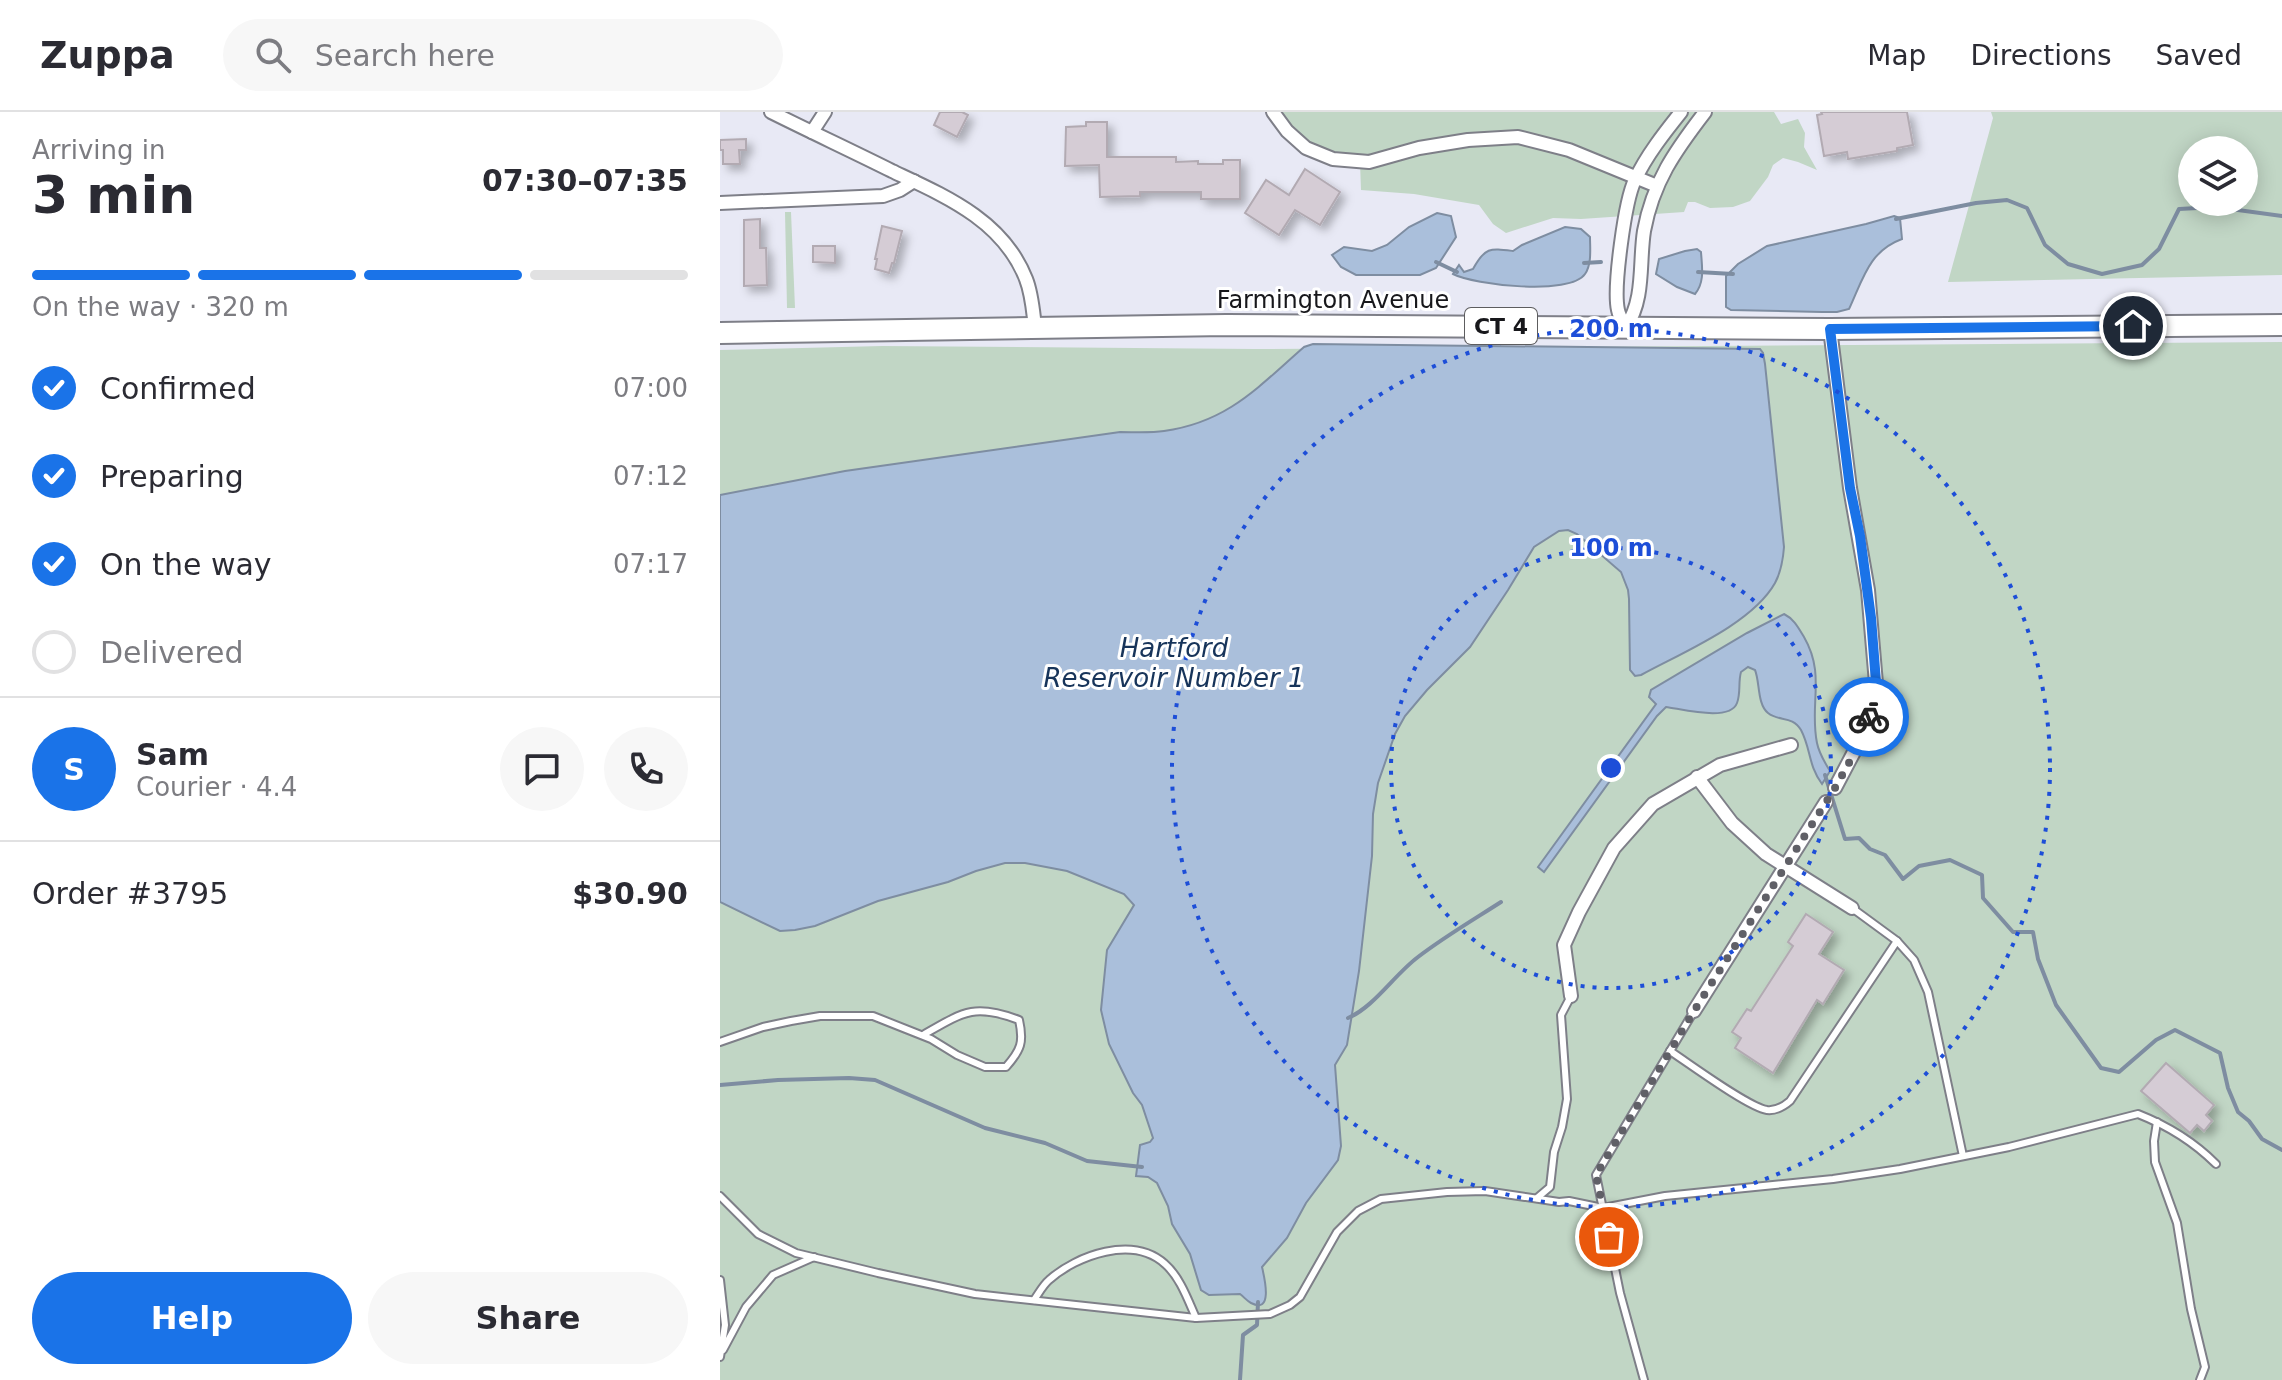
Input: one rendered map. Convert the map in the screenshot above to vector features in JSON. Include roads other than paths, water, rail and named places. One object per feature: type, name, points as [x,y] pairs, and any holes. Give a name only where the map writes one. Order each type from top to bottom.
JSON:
[{"type":"main road","name":"Farmington Avenue","points":[[720,333],[1226,325],[1830,329],[2282,325]]},
{"type":"street","points":[[771,112],[914,181],[981,219],[1017,261],[1026,280],[1035,327]]},
{"type":"street","points":[[812,132],[825,112]]},
{"type":"street","points":[[1273,112],[1287,131],[1306,148],[1333,159],[1369,162],[1419,148],[1468,140],[1518,137],[1569,150],[1657,186]]},
{"type":"street","points":[[1681,112],[1635,178],[1629,194],[1617,295],[1618,312],[1626,327],[1637,304],[1644,232],[1657,186],[1672,156],[1705,112]]},
{"type":"street","points":[[720,203],[883,196],[914,181]]},
{"type":"street","points":[[1830,329],[1850,488],[1868,590],[1877,695],[1865,731],[1835,788]]},
{"type":"street","points":[[1571,996],[1564,945],[1614,848],[1653,804],[1697,777],[1734,760],[1791,745]]},
{"type":"street","points":[[1697,777],[1732,823],[1766,854],[1852,908]]},
{"type":"street","points":[[1694,1011],[1826,802]]},
{"type":"lane","points":[[1826,802],[1835,788]]},
{"type":"lane","points":[[1852,908],[1897,941],[1919,969],[1928,992],[1963,1156]]},
{"type":"lane","points":[[1670,1051],[1749,1103],[1765,1110],[1781,1108],[1790,1101],[1897,941]]},
{"type":"lane","points":[[1536,1198],[1550,1187],[1554,1152],[1567,1099],[1561,1015],[1571,996]]},
{"type":"lane","points":[[720,1042],[763,1027],[820,1016],[873,1016],[923,1035],[985,1067],[1006,1067],[1018,1053],[1022,1035],[1019,1020],[997,1012],[976,1010],[923,1035]]},
{"type":"lane","points":[[1644,1380],[1620,1293],[1596,1175],[1694,1011]]},
{"type":"lane","points":[[720,1196],[758,1234],[796,1253],[975,1294],[1196,1318],[1270,1314],[1290,1305],[1300,1297],[1337,1232],[1358,1211],[1381,1199],[1485,1191],[1603,1208],[1665,1196],[1817,1181],[1900,1169],[2009,1147],[2138,1114],[2202,1150],[2216,1164]]},
{"type":"lane","points":[[2157,1122],[2155,1162],[2177,1223],[2191,1309],[2205,1367],[2200,1380]]},
{"type":"lane","points":[[1034,1300],[1046,1282],[1064,1268],[1105,1251],[1130,1249],[1144,1252],[1164,1263],[1180,1285],[1196,1318]]},
{"type":"lane","points":[[721,1353],[746,1307],[773,1275],[814,1257]]},
{"type":"lane","points":[[720,1280],[725,1325],[721,1353]]},
{"type":"water","points":[[1437,213],[1451,216],[1456,237],[1436,268],[1420,275],[1356,275],[1341,267],[1332,255],[1344,247],[1372,251],[1387,245],[1409,227]]},
{"type":"water","points":[[1894,216],[1900,218],[1902,239],[1874,259],[1849,309],[1822,312],[1731,310],[1726,307],[1726,276],[1738,264],[1767,246]]},
{"type":"water","points":[[1565,227],[1581,229],[1590,237],[1589,266],[1576,281],[1542,287],[1500,285],[1453,274],[1459,265],[1464,272],[1473,269],[1481,256],[1489,251],[1513,251]]},
{"type":"water","points":[[1697,249],[1701,252],[1702,274],[1695,294],[1656,274],[1659,259]]},
{"type":"water","name":"Hartford Reservoir Number 1","points":[[1313,344],[1760,349],[1765,364],[1784,547],[1775,583],[1750,612],[1695,647],[1635,676],[1630,670],[1628,590],[1621,572],[1577,534],[1568,530],[1559,531],[1534,547],[1470,647],[1405,716],[1395,734],[1378,783],[1359,971],[1347,1045],[1335,1065],[1341,1146],[1338,1160],[1306,1203],[1287,1238],[1262,1267],[1266,1293],[1263,1304],[1258,1305],[1240,1294],[1209,1295],[1201,1290],[1190,1254],[1172,1224],[1168,1206],[1157,1183],[1148,1177],[1136,1176],[1140,1145],[1153,1138],[1142,1105],[1109,1044],[1101,1010],[1107,950],[1134,905],[1124,894],[1067,871],[1025,863],[1005,863],[795,930],[780,931],[720,902],[720,495],[845,471],[1120,432],[1159,432],[1187,426],[1206,420],[1241,401],[1304,347]]},
{"type":"water","points":[[1784,614],[1800,630],[1814,664],[1817,743],[1830,771],[1822,784],[1801,730],[1794,722],[1772,716],[1764,709],[1755,670],[1748,667],[1741,672],[1738,699],[1733,709],[1705,713],[1666,707],[1544,872],[1538,867],[1656,704],[1649,697],[1651,690]]},
{"type":"waterway","points":[[1896,219],[2007,200],[2027,208],[2045,245],[2068,264],[2102,274],[2142,265],[2159,249],[2179,209],[2216,207],[2282,216]]},
{"type":"waterway","points":[[1436,262],[1457,272]]},
{"type":"waterway","points":[[1584,263],[1601,262]]},
{"type":"waterway","points":[[1698,272],[1733,274]]},
{"type":"waterway","points":[[1825,775],[1845,839],[1859,838],[1870,849],[1885,855],[1903,879],[1919,866],[1950,860],[1982,875],[1983,898],[2013,932],[2033,932],[2038,959],[2056,1005],[2101,1068],[2119,1072],[2156,1040],[2175,1030],[2220,1053],[2228,1088],[2238,1112],[2262,1139],[2282,1150]]},
{"type":"waterway","points":[[1348,1018],[1367,1006],[1418,957],[1501,902]]},
{"type":"waterway","points":[[720,1085],[778,1080],[875,1080],[985,1128],[1045,1143],[1087,1161],[1142,1167]]},
{"type":"waterway","points":[[1240,1380],[1243,1335],[1257,1325],[1258,1302]]}]
